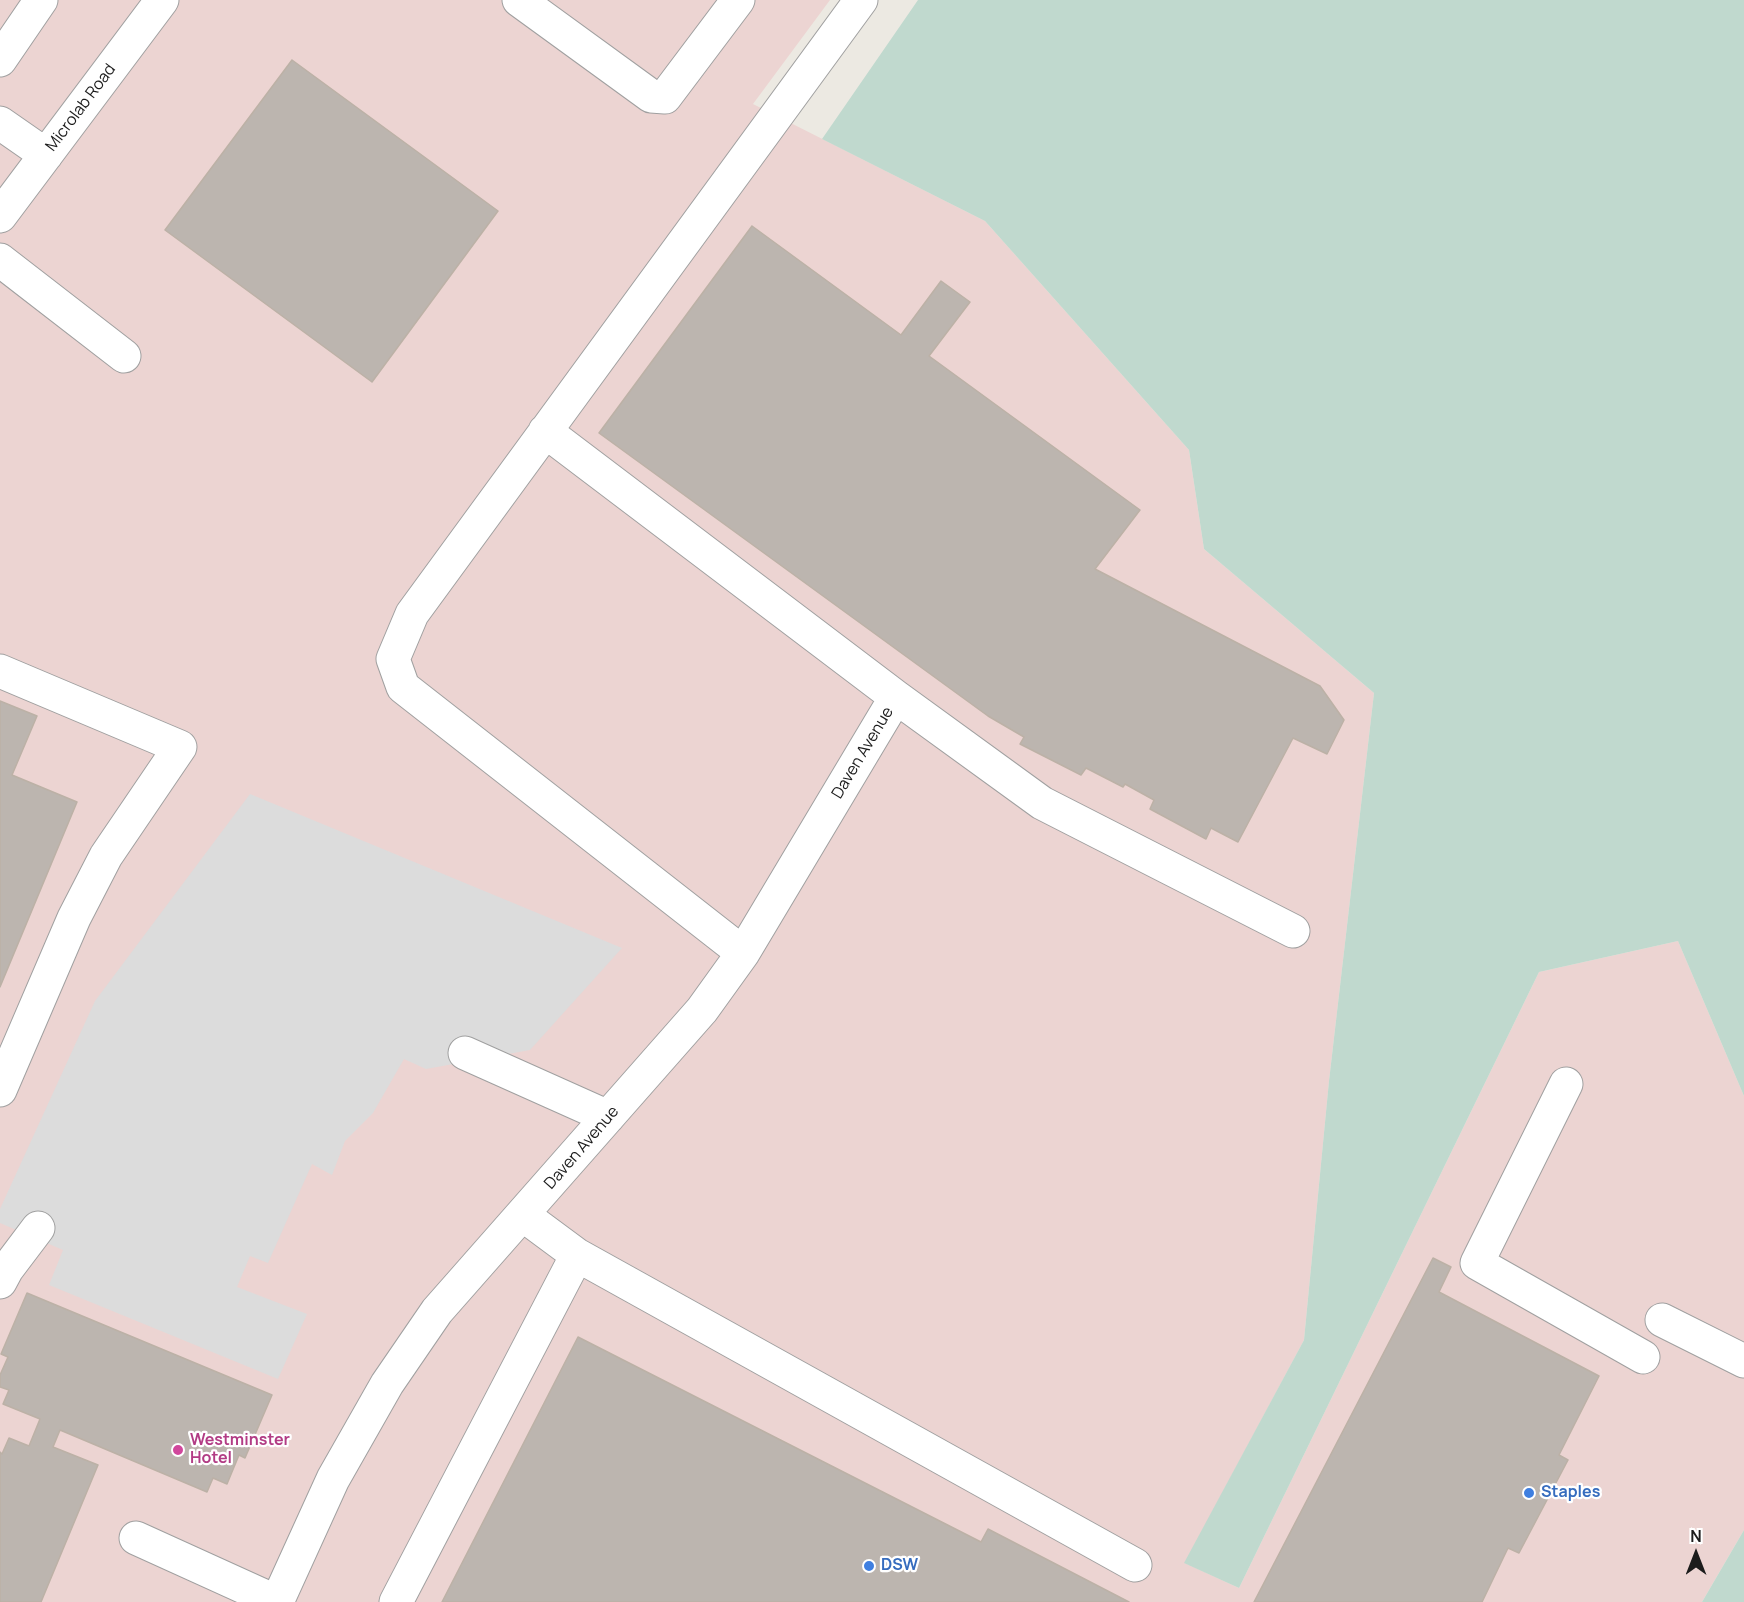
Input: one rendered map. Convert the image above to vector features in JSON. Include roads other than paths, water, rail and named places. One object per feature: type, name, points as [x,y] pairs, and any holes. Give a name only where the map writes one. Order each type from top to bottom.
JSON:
[{"type":"street","points":[[0,60],[41,0]]},
{"type":"street","name":"Microlab Road","points":[[0,216],[162,0]]},
{"type":"street","points":[[519,0],[651,96],[665,97],[738,0]]},
{"type":"street","points":[[743,953],[403,687],[393,660],[412,614],[861,0]]},
{"type":"street","points":[[0,123],[46,155]]},
{"type":"street","points":[[0,260],[124,356]]},
{"type":"street","points":[[545,431],[896,698],[1042,803],[1293,931]]},
{"type":"street","points":[[0,671],[180,747],[106,856],[79,908],[0,1090]]},
{"type":"street","name":"Daven Avenue","points":[[277,1602],[333,1479],[387,1384],[438,1311],[702,1010],[743,953],[896,698]]},
{"type":"street","points":[[465,1053],[608,1118]]},
{"type":"street","points":[[1566,1084],[1477,1263],[1643,1357]]},
{"type":"street","points":[[523,1215],[577,1255],[1135,1565]]},
{"type":"street","points":[[0,1282],[38,1228]]},
{"type":"street","points":[[396,1602],[577,1255]]},
{"type":"street","points":[[1662,1320],[1744,1361]]},
{"type":"street","points":[[136,1538],[277,1602]]},
{"type":"place","name":"Westminster Hotel","points":[[178,1450]]},
{"type":"place","name":"Staples","points":[[1529,1493]]},
{"type":"place","name":"DSW","points":[[869,1566]]}]
